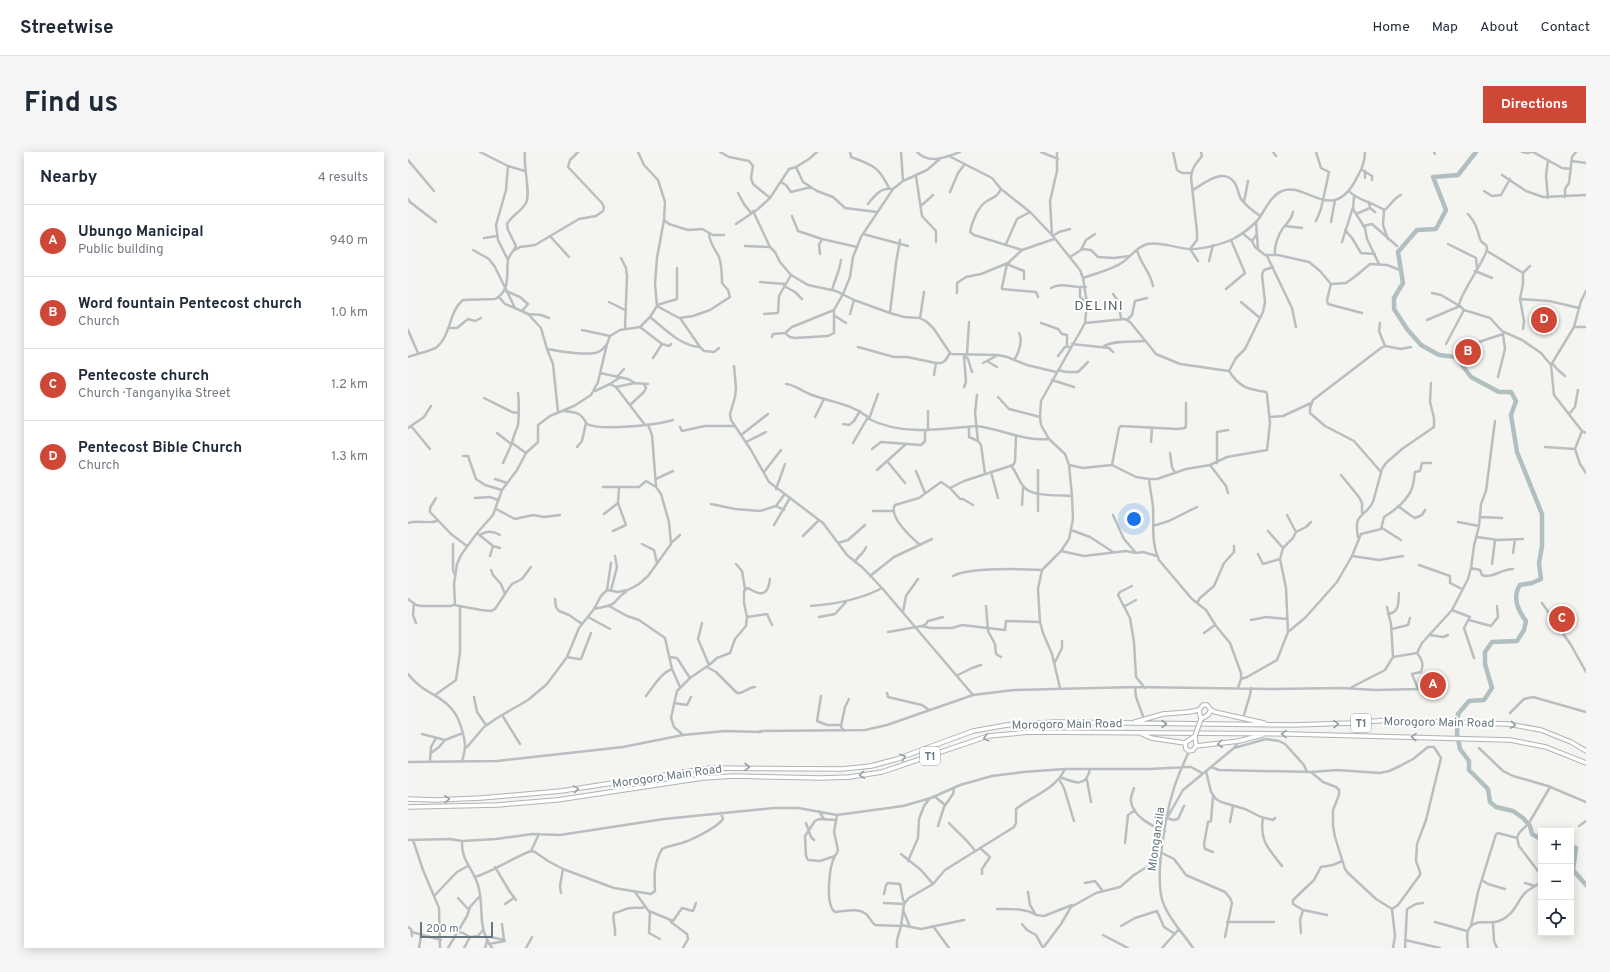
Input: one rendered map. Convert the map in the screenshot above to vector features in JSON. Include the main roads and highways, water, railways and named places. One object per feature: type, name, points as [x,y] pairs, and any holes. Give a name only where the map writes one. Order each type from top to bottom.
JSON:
[{"type":"highway","points":[[1132,724],[1163,714],[1199,710],[1203,705],[1209,706],[1210,710],[1226,715],[1269,724]]},
{"type":"highway","points":[[1196,746],[1195,736],[1201,719],[1199,710]]},
{"type":"highway","points":[[1201,719],[1208,715],[1210,710]]},
{"type":"highway","name":"Morogoro Main Road","points":[[408,799],[435,800],[481,798],[561,791],[710,768],[842,769],[872,766],[897,759],[973,731],[1007,725],[1055,722],[1132,724],[1269,724],[1352,723],[1389,720],[1460,721],[1508,724],[1541,730],[1571,742],[1586,751]]},
{"type":"highway","name":"Morogoro Main Road","points":[[408,807],[489,805],[557,800],[703,778],[734,776],[821,778],[850,777],[882,772],[988,736],[1030,732],[1270,733],[1510,740],[1546,747],[1586,762]]},
{"type":"highway","points":[[1137,732],[1151,738],[1185,743],[1195,736]]},
{"type":"highway","points":[[1185,743],[1186,749],[1189,751],[1193,750],[1196,746],[1239,741],[1270,733]]},
{"type":"waterway","points":[[1476,152],[1458,175],[1433,177],[1446,210],[1436,229],[1417,230],[1398,252],[1403,283],[1394,298],[1394,309],[1407,329],[1421,345],[1439,355],[1456,357],[1471,377],[1499,392],[1511,392],[1516,401],[1511,415],[1517,452],[1542,514],[1542,546],[1539,563],[1541,579],[1532,583],[1520,585],[1516,594],[1516,599],[1518,608],[1526,621],[1524,630],[1517,641],[1492,642],[1485,652],[1485,664],[1492,688],[1484,700],[1469,701],[1458,714],[1457,734],[1460,749],[1469,761],[1469,770],[1488,789],[1490,802],[1496,807],[1513,811],[1523,818],[1530,826],[1532,834],[1538,837]]},
{"type":"waterway","points":[[1574,848],[1576,848],[1574,863]]},
{"type":"waterway","points":[[1574,864],[1573,870],[1586,885]]},
{"type":"place","name":"Pentecost Bible Church","points":[[1544,320]]},
{"type":"place","name":"Word fountain Pentecost church","points":[[1468,352]]},
{"type":"place","name":"Pentecoste church","points":[[1562,619]]},
{"type":"place","name":"Ubungo Manicipal","points":[[1433,685]]},
{"type":"district","name":"DELINI","points":[[1099,305]]}]
